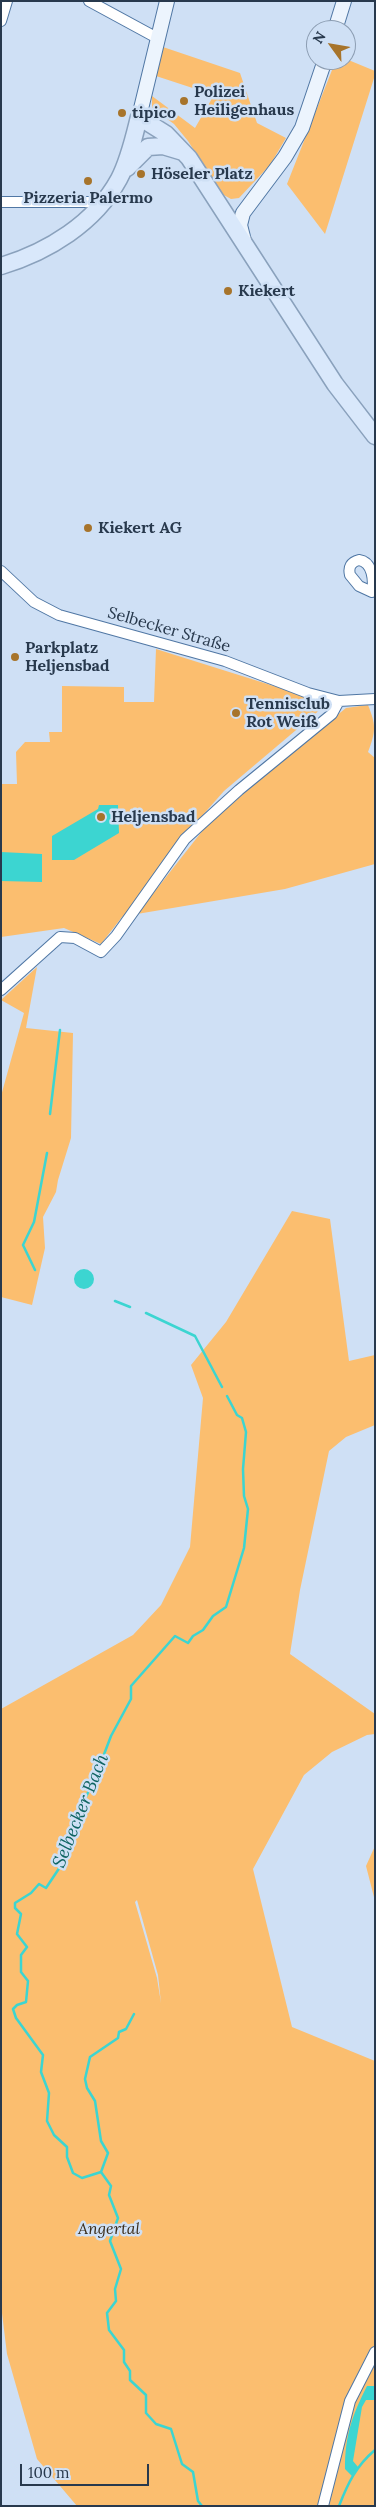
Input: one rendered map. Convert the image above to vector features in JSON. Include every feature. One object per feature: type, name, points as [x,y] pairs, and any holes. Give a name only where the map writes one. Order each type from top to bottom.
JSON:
[{"type":"main road","points":[[120,178],[139,117],[166,134],[185,152],[335,384],[375,436]]},
{"type":"main road","points":[[1,266],[34,254],[69,234],[100,205],[135,157],[148,147],[163,146],[185,152]]},
{"type":"street","points":[[1,21],[6,1]]},
{"type":"street","points":[[88,1],[159,39]]},
{"type":"street","points":[[139,117],[167,1]]},
{"type":"street","points":[[338,20],[344,1]]},
{"type":"street","points":[[244,242],[240,221],[243,213],[286,157],[302,128],[321,70]]},
{"type":"street","points":[[218,201],[235,206],[253,200]]},
{"type":"street","points":[[1,202],[91,202],[100,205]]},
{"type":"street","name":"Selbecker Straße","points":[[1,571],[34,602],[59,615],[225,661],[308,692],[339,701],[375,698]]},
{"type":"street","points":[[1,990],[60,937],[75,938],[101,952],[120,930],[185,839],[239,790],[332,714],[339,701]]},
{"type":"street","points":[[323,2506],[350,2401],[375,2352]]},
{"type":"green space","points":[[163,47],[240,73],[257,123],[286,138],[270,165],[239,198],[231,199],[222,194],[188,141],[174,124],[152,108],[152,96],[195,128],[214,95],[156,76]]},
{"type":"green space","points":[[356,63],[375,71],[325,234],[287,184],[332,70],[356,70]]},
{"type":"green space","name":"Heljensbad","points":[[156,649],[328,703],[224,791],[179,842],[129,913],[122,917],[101,944],[64,928],[1,937],[1,784],[17,784],[16,752],[25,742],[50,742],[49,732],[62,732],[62,686],[124,687],[124,702],[154,702]]},
{"type":"green space","points":[[368,705],[374,728],[368,752],[375,758],[375,864],[285,889],[137,914],[203,830],[272,768],[346,708]]},
{"type":"green space","points":[[37,967],[26,1028],[73,1033],[71,1138],[56,1192],[43,1217],[45,1248],[32,1305],[1,1297],[1,1096],[24,1013],[1,1000]]},
{"type":"green space","name":"Angertal","points":[[292,1211],[330,1219],[349,1361],[375,1355],[375,1425],[346,1437],[329,1451],[300,1590],[290,1654],[375,1714],[375,1734],[367,1735],[332,1752],[304,1775],[253,1869],[292,2027],[375,2061],[375,2506],[77,2506],[37,2459],[7,2354],[1,2305],[1,1709],[133,1635],[161,1605],[190,1547],[203,1398],[191,1365],[226,1322]],"holes":[[[137,1900],[158,1975],[161,2003],[157,1978],[135,1902]]]},
{"type":"green space","points":[[375,1846],[375,1901],[366,1866]]},
{"type":"shaded area","points":[[99,805],[118,805],[119,833],[74,860],[52,860],[52,836],[98,809]]},
{"type":"shaded area","points":[[1,852],[42,854],[42,882],[1,881]]},
{"type":"shaded area","points":[[84,1269],[91,1272],[94,1279],[91,1286],[84,1289],[77,1286],[74,1279],[77,1272]]},
{"type":"shaded area","points":[[367,2386],[375,2386],[375,2400],[366,2400],[362,2407],[353,2461],[358,2467],[352,2476],[345,2469],[346,2446],[353,2416]]},
{"type":"waterway","name":"Selbecker Bach","points":[[50,1114],[60,1030]]},
{"type":"waterway","name":"Selbecker Bach","points":[[35,1270],[23,1245],[34,1222],[47,1153]]},
{"type":"waterway","name":"Selbecker Bach","points":[[115,1301],[130,1307]]},
{"type":"waterway","name":"Selbecker Bach","points":[[146,1313],[195,1336],[222,1387]]},
{"type":"waterway","name":"Selbecker Bach","points":[[202,2506],[198,2501],[193,2472],[182,2464],[171,2429],[156,2424],[146,2413],[146,2395],[130,2380],[130,2371],[124,2362],[124,2350],[109,2330],[107,2313],[116,2301],[115,2289],[121,2269],[110,2241],[118,2218],[109,2195],[111,2186],[101,2172],[82,2178],[73,2173],[67,2157],[67,2147],[54,2135],[47,2121],[49,2093],[41,2072],[43,2055],[16,2018],[13,2009],[17,2005],[26,2002],[28,1981],[21,1972],[21,1955],[27,1947],[17,1934],[21,1914],[15,1908],[15,1903],[31,1893],[39,1884],[46,1888],[64,1861],[70,1836],[80,1817],[83,1803],[111,1736],[131,1699],[131,1686],[175,1636],[188,1643],[193,1636],[203,1630],[213,1616],[226,1607],[244,1548],[248,1509],[244,1496],[243,1469],[246,1432],[242,1418],[237,1415],[227,1396]]},
{"type":"waterway","points":[[101,2172],[108,2153],[101,2141],[95,2101],[87,2088],[85,2079],[90,2057],[118,2038],[119,2032],[126,2029],[134,2014]]},
{"type":"waterway","points":[[339,2506],[353,2475],[375,2450]]},
{"type":"place","name":"Polizei Heiligenhaus","points":[[184,101]]},
{"type":"place","name":"tipico","points":[[122,113]]},
{"type":"place","name":"Höseler Platz","points":[[141,174]]},
{"type":"place","name":"Pizzeria Palermo","points":[[88,181]]},
{"type":"place","name":"Kiekert","points":[[228,291]]},
{"type":"place","name":"Kiekert AG","points":[[88,528]]},
{"type":"place","name":"Parkplatz Heljensbad","points":[[15,657]]},
{"type":"place","name":"Tennisclub Rot Weiß","points":[[236,713]]},
{"type":"place","name":"Heljensbad","points":[[101,817]]}]
